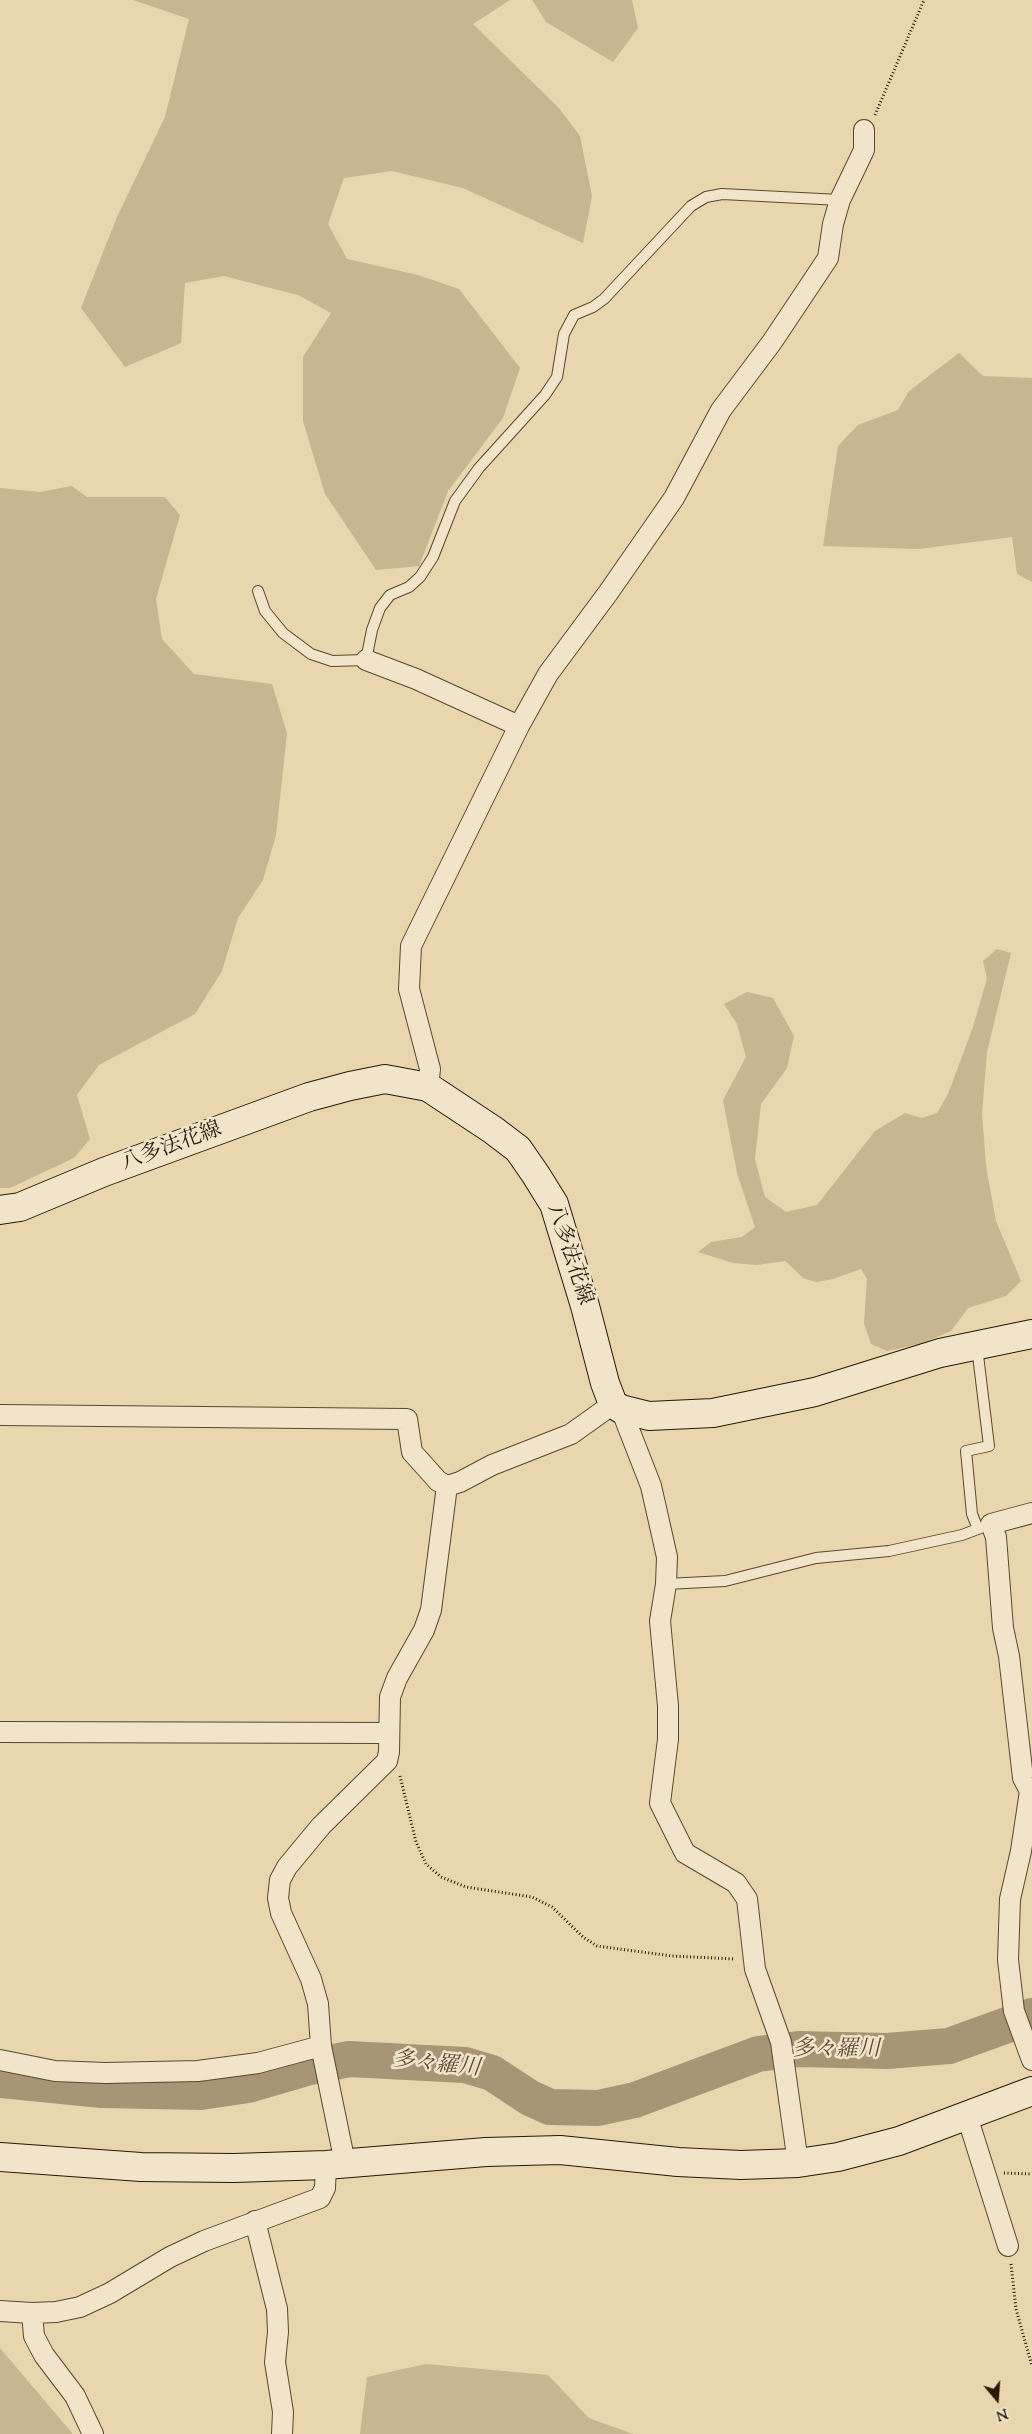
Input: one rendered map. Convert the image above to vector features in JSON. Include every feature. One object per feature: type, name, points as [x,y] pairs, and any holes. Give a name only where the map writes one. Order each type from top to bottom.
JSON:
[{"type":"main road","name":"八多法花線","points":[[0,1210],[20,1206],[104,1172],[308,1097],[350,1086],[385,1080],[428,1088],[493,1130],[518,1149],[554,1204],[585,1306],[605,1383],[617,1407]]},
{"type":"main road","points":[[617,1407],[650,1416],[713,1413],[814,1392],[940,1353],[1032,1334]]},
{"type":"main road","points":[[0,2157],[150,2167],[234,2168],[336,2164],[486,2152],[560,2150],[678,2162],[741,2165],[798,2163],[838,2158],[873,2148],[967,2116],[1032,2091]]},
{"type":"street","points":[[428,1088],[430,1070],[409,989],[411,946],[519,726],[548,674],[608,593],[674,498],[720,410],[772,342],[828,258],[833,224],[840,200],[864,150],[864,130]]},
{"type":"street","points":[[366,660],[416,679],[519,726]]},
{"type":"street","points":[[0,1415],[407,1419],[412,1452],[438,1481],[447,1486],[460,1482],[492,1465],[571,1434],[617,1407],[651,1486],[667,1557],[666,1584],[660,1621],[668,1706],[668,1739],[660,1803],[685,1853],[736,1883],[747,1900],[752,1954],[755,1969],[780,2042],[798,2163]]},
{"type":"street","points":[[0,2311],[56,2312],[80,2307],[110,2293],[170,2257],[255,2221],[320,2198],[336,2164],[318,2004],[311,1979],[281,1913],[278,1898],[280,1880],[287,1867],[321,1826],[387,1761],[389,1752],[390,1697],[397,1678],[424,1630],[431,1610],[447,1486]]},
{"type":"street","points":[[984,1526],[1032,1513]]},
{"type":"street","points":[[984,1526],[996,1537],[1003,1628],[1009,1656],[1023,1778],[1031,1791],[1021,1851],[1010,1898],[1008,1960],[1014,2011],[1032,2060]]},
{"type":"street","points":[[0,1732],[388,1734]]},
{"type":"street","points":[[0,2060],[55,2071],[105,2073],[198,2071],[258,2063],[324,2058]]},
{"type":"street","points":[[967,2116],[1008,2246]]},
{"type":"street","points":[[255,2221],[277,2309],[278,2332],[275,2362],[283,2412],[282,2434]]},
{"type":"street","points":[[32,2313],[34,2336],[44,2355],[74,2396],[93,2434]]},
{"type":"lane","points":[[258,591],[266,611],[283,633],[311,654],[332,661],[366,660],[372,630],[380,608],[390,595],[409,587],[420,577],[433,557],[455,501],[479,468],[545,395],[557,377],[564,334],[574,315],[593,307],[604,299],[691,206],[706,197],[722,194],[840,200]]},
{"type":"lane","points":[[666,1584],[725,1581],[816,1558],[889,1551],[962,1535],[984,1526],[972,1514],[966,1451],[989,1446],[977,1346]]},
{"type":"path","points":[[864,130],[872,122],[924,0]]},
{"type":"path","points":[[387,1761],[393,1765],[401,1778],[416,1842],[426,1864],[441,1877],[466,1887],[532,1897],[552,1907],[583,1937],[597,1946],[672,1956],[738,1960],[752,1954]]},
{"type":"path","points":[[1008,2246],[1016,2309],[1032,2366]]},
{"type":"shaded area","points":[[133,0],[510,0],[473,24],[558,107],[580,136],[592,196],[583,243],[463,188],[392,171],[344,178],[328,224],[347,259],[418,275],[459,289],[520,368],[503,418],[448,491],[419,566],[376,570],[325,494],[303,421],[303,357],[331,313],[298,295],[224,276],[185,283],[181,343],[125,367],[81,308],[117,217],[165,117],[189,19]]},
{"type":"shaded area","points":[[532,0],[632,0],[638,28],[613,62],[546,22]]},
{"type":"shaded area","points":[[959,353],[983,376],[1032,378],[1032,582],[1017,574],[1012,537],[919,549],[823,546],[838,446],[858,425],[898,410],[909,391]]},
{"type":"shaded area","points":[[72,486],[87,497],[165,497],[180,515],[156,599],[162,639],[194,674],[272,684],[287,733],[276,835],[263,880],[238,918],[222,971],[195,1014],[99,1065],[77,1095],[90,1139],[74,1158],[10,1188],[0,1188],[0,488],[40,492]]},
{"type":"shaded area","points":[[997,949],[1011,953],[987,1052],[982,1113],[986,1166],[996,1221],[1021,1281],[1006,1296],[968,1308],[951,1331],[921,1344],[887,1351],[871,1344],[864,1323],[867,1279],[861,1269],[833,1279],[816,1282],[803,1278],[785,1261],[757,1265],[733,1263],[698,1252],[711,1242],[742,1237],[755,1227],[737,1173],[723,1100],[746,1057],[737,1024],[724,1004],[747,992],[773,998],[794,1036],[787,1068],[761,1104],[755,1159],[765,1197],[786,1212],[817,1205],[875,1131],[905,1113],[922,1118],[937,1113],[948,1094],[973,1027],[987,979],[983,961]]},
{"type":"shaded area","points":[[0,2348],[72,2433],[72,2434],[0,2434]]},
{"type":"shaded area","points":[[426,2364],[548,2375],[589,2418],[633,2434],[360,2434],[367,2377]]},
{"type":"waterway","name":"多々羅川","points":[[0,2080],[102,2090],[201,2092],[248,2085],[310,2067],[349,2059],[465,2065],[492,2073],[530,2098],[550,2107],[598,2108],[635,2100],[758,2054],[798,2049],[887,2051],[949,2046],[1032,2016]]}]
